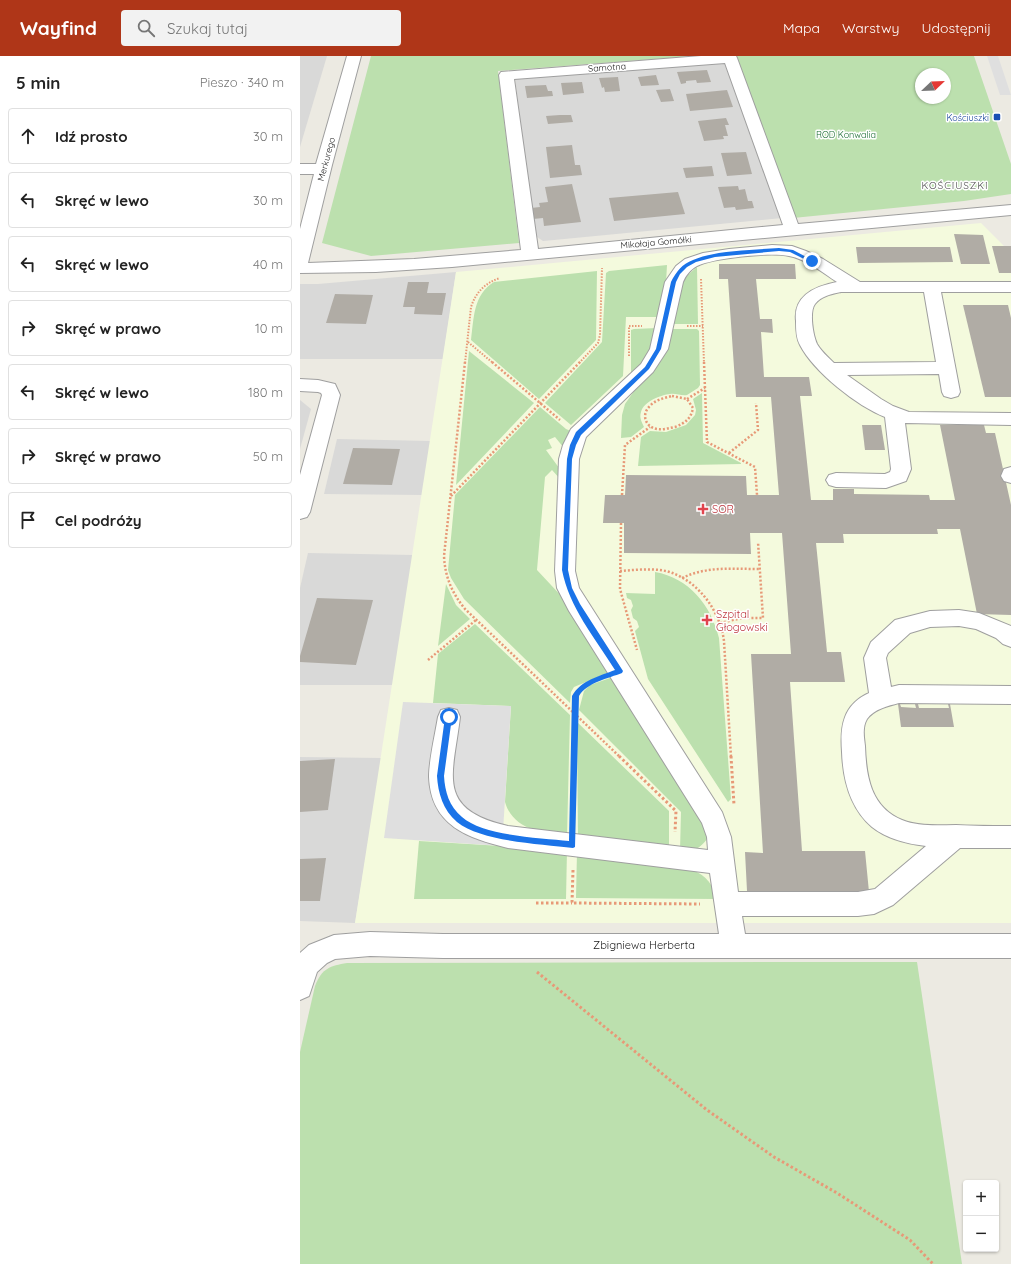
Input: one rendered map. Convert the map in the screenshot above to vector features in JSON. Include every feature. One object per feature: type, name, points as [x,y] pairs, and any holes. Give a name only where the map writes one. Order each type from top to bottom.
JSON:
[{"type":"street","name":"Merkurego","points":[[300,262],[323,169],[354,56]]},
{"type":"street","name":"Samotna","points":[[530,254],[506,75],[730,58],[792,229]]},
{"type":"street","points":[[300,169],[323,169]]},
{"type":"street","name":"Mikołaja Gomółki","points":[[300,268],[386,266],[1011,210]]},
{"type":"street","points":[[734,945],[721,863],[719,837],[713,819],[620,671],[577,606],[568,588],[565,570],[569,459],[578,434],[647,368],[654,358],[659,349],[674,282],[678,273],[694,261],[715,256],[779,249],[800,254],[856,287]]},
{"type":"street","points":[[1011,287],[856,287],[825,289],[811,297],[805,304],[804,315],[805,332],[809,344],[816,355],[849,385],[881,408],[894,414],[909,418],[1011,419]]},
{"type":"street","points":[[932,288],[951,392]]},
{"type":"street","points":[[831,368],[947,368]]},
{"type":"street","points":[[300,385],[328,388],[332,395],[300,512]]},
{"type":"street","points":[[836,480],[886,481],[899,476],[901,469],[894,414]]},
{"type":"street","points":[[881,697],[875,658],[879,648],[903,626],[930,619],[959,618],[979,621],[1004,632],[1011,638]]},
{"type":"street","points":[[1011,695],[899,694],[881,697],[869,704],[859,714],[854,726],[853,743],[857,786],[866,803],[877,816],[893,827],[910,833],[931,836],[1011,837]]},
{"type":"street","points":[[449,717],[441,785],[449,808],[459,819],[468,825],[489,833],[508,837],[721,863]]},
{"type":"street","points":[[727,904],[858,904],[874,902],[899,886],[956,836]]},
{"type":"street","name":"Zbigniewa Herberta","points":[[300,987],[309,952],[334,947],[370,944],[443,946],[1011,946]]},
{"type":"path","points":[[451,496],[599,340],[602,268]]},
{"type":"path","points":[[595,269],[608,268]]},
{"type":"path","points":[[701,274],[707,442],[755,468],[757,495]]},
{"type":"path","points":[[507,277],[491,281],[478,290],[474,296],[471,307],[444,571],[458,600],[476,620],[676,811],[675,857]]},
{"type":"path","points":[[467,342],[578,434]]},
{"type":"path","points":[[687,399],[705,388]]},
{"type":"path","points":[[672,396],[687,399],[692,404],[692,413],[691,417],[683,424],[664,430],[650,427],[645,421],[644,416],[646,409],[660,398],[672,396]]},
{"type":"path","points":[[729,454],[758,430],[756,403]]},
{"type":"path","points":[[622,495],[625,445],[650,427]]},
{"type":"path","points":[[720,623],[742,618],[763,618],[758,542]]},
{"type":"path","points":[[682,578],[704,569],[759,569]]},
{"type":"path","points":[[620,571],[663,571],[682,578],[707,601],[714,610],[720,623],[724,650],[735,811]]},
{"type":"path","points":[[428,660],[476,620]]},
{"type":"path","points":[[572,903],[574,714],[576,696],[579,690],[589,683],[620,671]]},
{"type":"path","points":[[536,903],[727,904]]},
{"type":"path","points":[[534,970],[707,1110],[774,1158],[837,1193],[910,1240],[934,1264]]},
{"type":"shaded area","points":[[300,56],[327,56],[300,147]]},
{"type":"shaded area","points":[[987,56],[998,56],[1011,95],[1000,95]]},
{"type":"shaded area","points":[[724,62],[782,218],[543,241],[534,235],[515,78]]},
{"type":"shaded area","name":"Szpital Głogowski","points":[[981,223],[1004,246],[1011,246],[1011,923],[355,923],[456,272]]},
{"type":"shaded area","points":[[456,272],[443,359],[300,359],[300,284],[318,284]]},
{"type":"shaded area","points":[[300,400],[311,409],[300,449]]},
{"type":"shaded area","points":[[337,439],[431,441],[422,495],[324,494]]},
{"type":"shaded area","points":[[308,553],[413,555],[393,685],[300,685],[300,588]]},
{"type":"shaded area","points":[[403,702],[511,706],[502,846],[384,838]]},
{"type":"shaded area","points":[[300,757],[382,758],[355,923],[300,921]]},
{"type":"green space","points":[[371,56],[694,56],[498,71],[519,243],[371,256],[322,243]]},
{"type":"green space","name":"ROD Konwalia","points":[[735,56],[974,56],[1011,164],[1011,194],[964,201],[793,218]]},
{"type":"green space","points":[[667,265],[666,283],[658,317],[626,317],[623,376],[571,425],[545,403],[602,342],[606,273],[609,271]]},
{"type":"green space","points":[[697,267],[698,324],[671,324],[683,279]]},
{"type":"green space","points":[[597,271],[596,340],[539,399],[471,340],[474,315],[478,300],[487,287],[494,282]]},
{"type":"green space","points":[[657,328],[648,356],[631,377],[631,330]]},
{"type":"green space","points":[[669,329],[697,329],[699,331],[700,385],[687,395],[666,395],[649,402],[640,414],[644,427],[631,437],[621,438],[622,415],[625,404],[639,384],[661,361],[664,354]]},
{"type":"green space","points":[[469,351],[534,403],[456,485]]},
{"type":"green space","points":[[702,393],[703,443],[741,464],[638,466],[641,437],[650,431],[666,432],[686,425],[695,415],[696,410],[693,399]]},
{"type":"green space","points":[[540,407],[566,429],[573,432],[564,448],[555,437],[548,440],[552,448],[546,450],[562,472],[561,480],[552,470],[545,477],[537,570],[565,600],[610,672],[574,687],[571,692],[570,703],[464,599],[451,578],[448,570],[455,495]]},
{"type":"green space","points":[[655,572],[678,580],[697,595],[710,615],[719,638],[731,799],[728,802],[648,679],[635,631],[639,627],[637,621],[633,618],[631,610],[633,606],[631,600],[627,598],[626,593],[655,594]]},
{"type":"green space","points":[[446,584],[456,605],[470,619],[438,646]]},
{"type":"green space","points":[[475,624],[570,715],[567,837],[539,832],[522,824],[515,819],[505,802],[511,706],[433,703],[438,654]]},
{"type":"green space","points":[[613,677],[706,828],[707,839],[702,845],[695,849],[680,851],[681,812],[579,710],[584,691],[590,685]]},
{"type":"green space","points":[[577,722],[669,811],[669,851],[578,838]]},
{"type":"green space","points":[[419,841],[567,850],[566,899],[414,899]]},
{"type":"green space","points":[[577,852],[693,870],[702,875],[709,882],[716,899],[576,898]]},
{"type":"green space","points":[[917,962],[962,1264],[300,1264],[300,1052],[315,986],[321,975],[331,967],[347,963]]},
{"type":"building","points":[[707,70],[711,82],[697,83],[696,80],[686,81],[686,83],[681,84],[677,72]]},
{"type":"building","points":[[656,75],[659,85],[641,86],[638,77]]},
{"type":"building","points":[[618,77],[620,91],[605,92],[599,78]]},
{"type":"building","points":[[582,82],[584,93],[563,95],[561,83]]},
{"type":"building","points":[[546,85],[548,91],[552,91],[553,96],[527,98],[525,86]]},
{"type":"building","points":[[670,89],[674,101],[661,102],[656,90]]},
{"type":"building","points":[[727,90],[733,107],[690,111],[686,94]]},
{"type":"building","points":[[571,115],[573,122],[548,124],[546,116]]},
{"type":"building","points":[[726,118],[729,125],[725,125],[728,136],[723,136],[724,139],[704,141],[698,121]]},
{"type":"building","points":[[572,145],[575,165],[580,165],[582,175],[550,178],[546,147]]},
{"type":"building","points":[[746,152],[752,174],[727,176],[721,153]]},
{"type":"building","points":[[712,166],[714,176],[686,178],[683,168]]},
{"type":"building","points":[[572,184],[581,222],[544,226],[543,218],[533,219],[531,208],[540,207],[539,203],[548,202],[545,187]]},
{"type":"building","points":[[738,186],[739,190],[745,189],[748,201],[752,201],[754,208],[736,210],[735,207],[724,208],[718,187]]},
{"type":"building","points":[[678,192],[685,214],[614,221],[609,198]]},
{"type":"building","points":[[954,234],[983,235],[990,264],[961,264]]},
{"type":"building","points":[[992,246],[1011,246],[1011,273],[999,273]]},
{"type":"building","points":[[856,247],[950,247],[953,262],[858,263]]},
{"type":"building","points":[[719,264],[795,264],[796,279],[756,279],[760,319],[772,319],[773,333],[761,332],[764,377],[809,377],[812,396],[800,396],[811,500],[833,500],[833,489],[854,489],[854,494],[929,495],[930,500],[955,500],[940,425],[984,425],[986,433],[995,433],[1011,505],[1011,615],[977,614],[960,529],[937,529],[938,534],[843,534],[844,543],[816,543],[827,652],[841,652],[845,682],[790,682],[802,851],[865,851],[869,892],[747,891],[745,852],[763,853],[751,654],[791,654],[782,533],[750,533],[751,554],[624,553],[624,523],[603,523],[605,495],[625,495],[626,475],[746,476],[747,495],[779,495],[771,397],[736,397],[728,279],[719,279]]},
{"type":"building","points":[[408,282],[429,282],[427,293],[446,293],[442,315],[414,314],[415,307],[403,307]]},
{"type":"building","points":[[335,294],[373,295],[366,324],[326,323]]},
{"type":"building","points":[[963,305],[1008,305],[1011,318],[1011,397],[985,397]]},
{"type":"building","points":[[862,425],[881,425],[885,450],[865,450]]},
{"type":"building","points":[[353,448],[400,449],[392,485],[343,484]]},
{"type":"building","points":[[317,598],[373,600],[356,665],[300,662],[300,656]]},
{"type":"building","points":[[898,704],[900,704],[901,707],[916,708],[915,704],[918,704],[919,708],[949,708],[948,704],[950,704],[954,727],[901,727]]},
{"type":"building","points":[[335,759],[328,810],[300,812],[300,761]]},
{"type":"building","points":[[326,858],[320,901],[300,901],[300,859]]},
{"type":"place","name":"Kościuszki","points":[[997,117]]},
{"type":"place","name":"SOR","points":[[703,509]]},
{"type":"place","name":"Szpital Głogowski","points":[[707,620]]},
{"type":"district","name":"KOŚCIUSZKI","points":[[955,185]]},
{"type":"route","points":[[449,717],[441,785],[449,808],[459,819],[468,825],[489,833],[508,837],[573,845],[574,714],[576,696],[579,690],[589,683],[620,671],[577,606],[568,588],[565,570],[569,459],[573,445],[578,434],[647,368],[654,358],[659,349],[674,282],[678,273],[685,266],[703,258],[779,249],[792,251],[812,261]]}]
